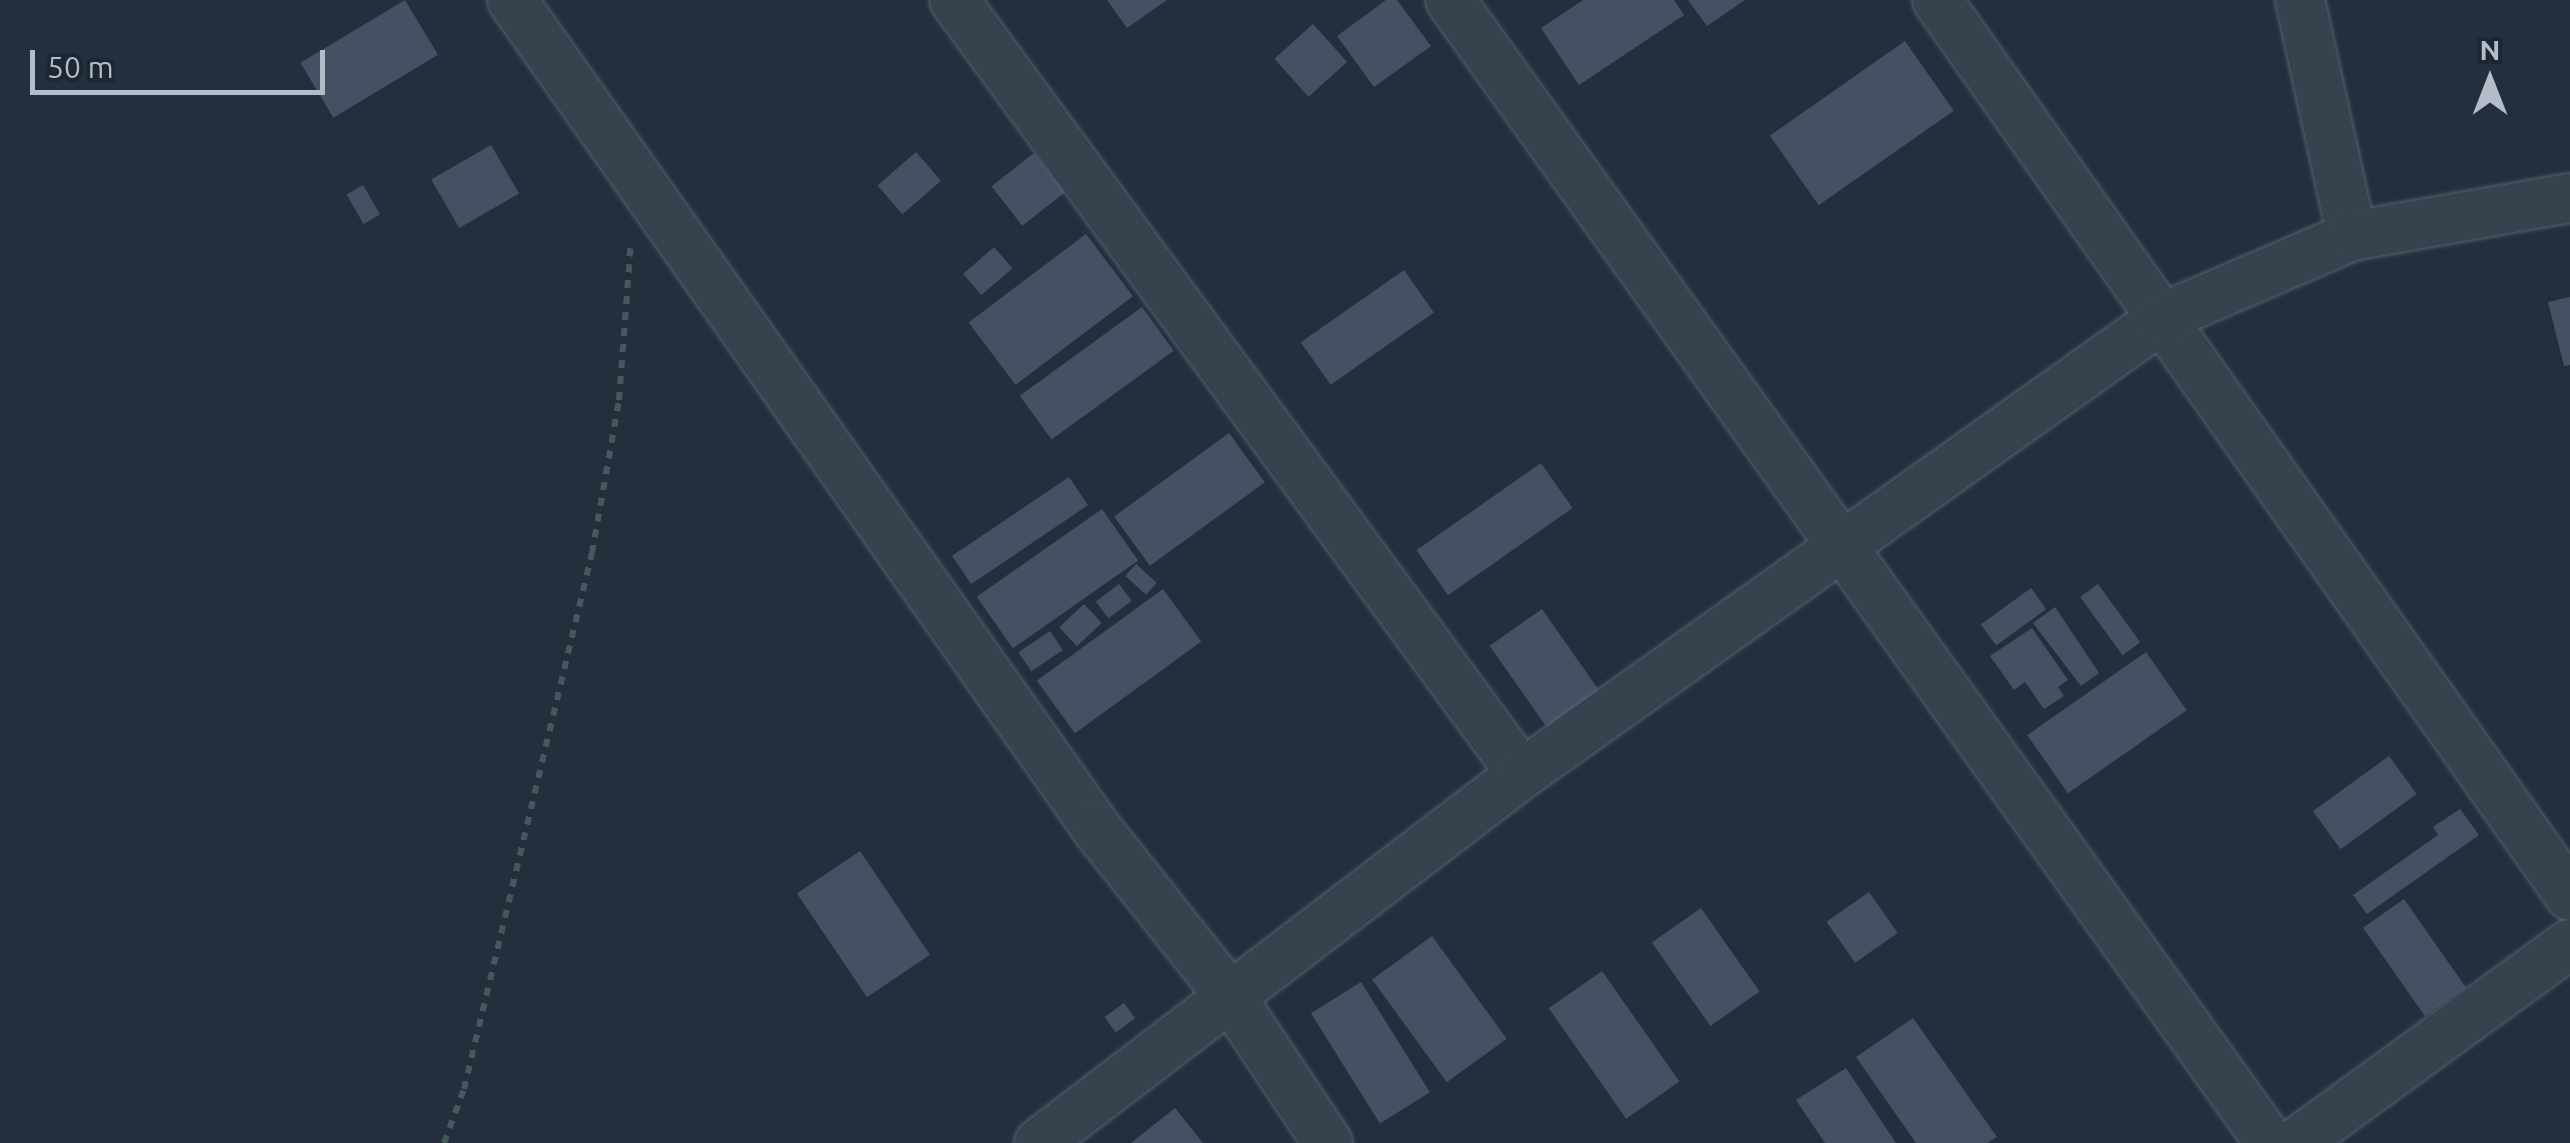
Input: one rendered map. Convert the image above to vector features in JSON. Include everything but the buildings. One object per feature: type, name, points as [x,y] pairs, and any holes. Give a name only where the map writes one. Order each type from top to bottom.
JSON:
[{"type":"street","points":[[512,0],[1097,829],[1232,999],[1328,1143]]},
{"type":"street","points":[[954,0],[1522,774]]},
{"type":"street","points":[[1450,0],[2270,1143]]},
{"type":"street","points":[[1937,0],[2570,896]]},
{"type":"street","points":[[2300,0],[2352,236]]},
{"type":"street","points":[[1039,1143],[1522,774],[1844,549],[2164,317],[2352,236],[2570,198]]},
{"type":"street","points":[[2296,1143],[2570,944]]},
{"type":"path","points":[[444,1143],[464,1089],[592,553],[619,400],[636,176]]}]
